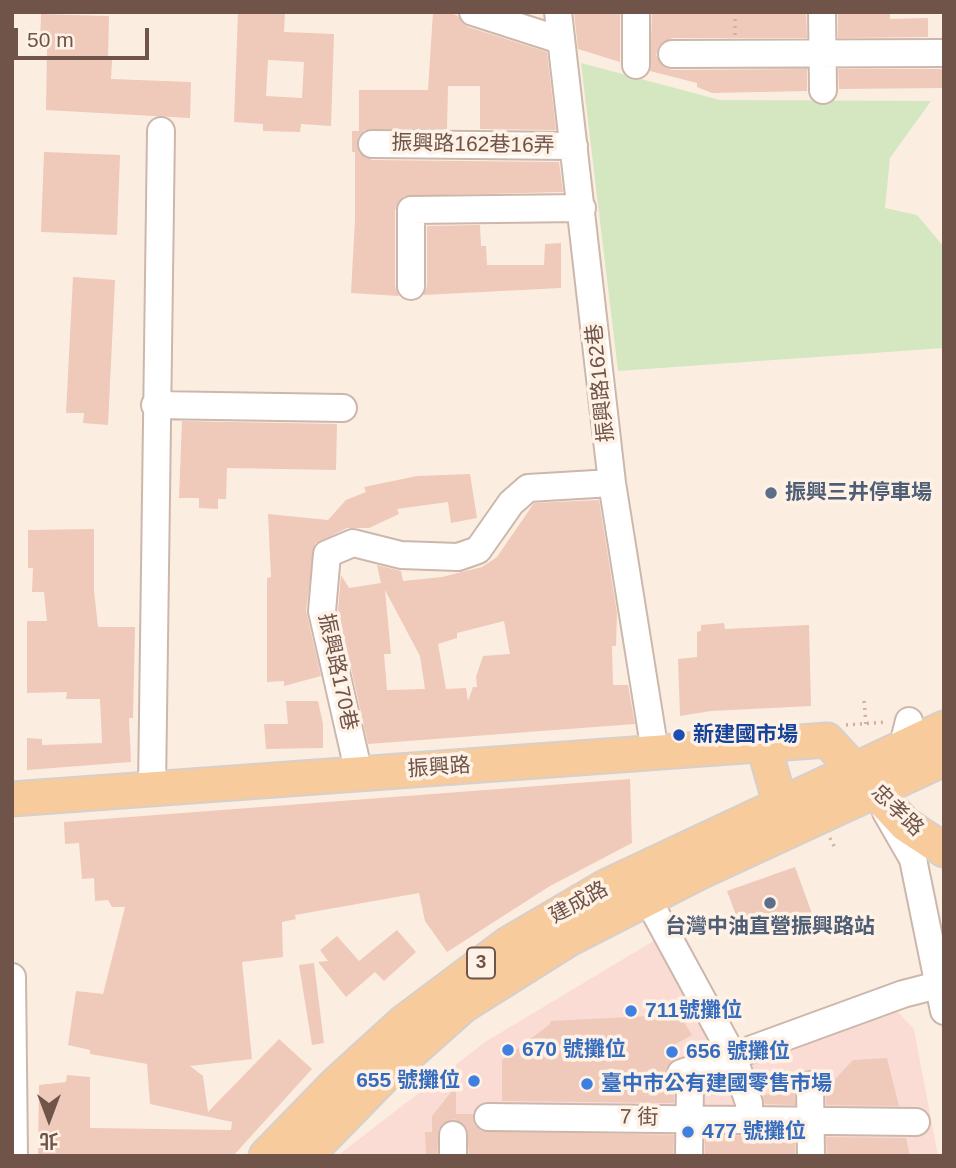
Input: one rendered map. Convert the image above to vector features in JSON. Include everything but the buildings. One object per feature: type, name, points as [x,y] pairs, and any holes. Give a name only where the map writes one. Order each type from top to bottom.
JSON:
[{"type":"main road","name":"建成路","points":[[306,1156],[384,1076],[464,1005],[569,939],[864,779],[906,735],[944,728]]},
{"type":"main road","name":"振興路","points":[[12,799],[827,740],[864,779]]},
{"type":"main road","points":[[763,743],[781,807]]},
{"type":"main road","name":"建成路","points":[[266,1156],[336,1084],[404,1022],[508,944],[607,886],[781,807],[864,779],[944,759]]},
{"type":"main road","name":"忠孝路","points":[[864,779],[906,825],[944,850]]},
{"type":"street","points":[[473,12],[560,40]]},
{"type":"street","name":"振興路162巷","points":[[558,12],[612,483],[655,752]]},
{"type":"street","points":[[636,12],[636,65]]},
{"type":"street","points":[[822,12],[824,90]]},
{"type":"street","points":[[672,54],[944,53]]},
{"type":"street","points":[[152,788],[155,405],[161,131]]},
{"type":"street","name":"振興路162巷16弄","points":[[372,144],[574,146]]},
{"type":"street","points":[[411,286],[411,210],[582,208]]},
{"type":"street","points":[[155,405],[343,408]]},
{"type":"street","name":"振興路170巷","points":[[359,774],[322,611],[327,554],[353,543],[401,555],[458,557],[478,550],[511,503],[528,488],[612,483]]},
{"type":"street","points":[[864,779],[913,859],[944,1011]]},
{"type":"street","points":[[647,898],[733,1056],[749,1103],[749,1120]]},
{"type":"street","points":[[12,977],[14,1156]]},
{"type":"street","points":[[689,1156],[686,1078],[733,1056],[903,994],[938,985]]},
{"type":"street","points":[[810,1085],[811,1156]]},
{"type":"street","name":"7 街","points":[[488,1116],[916,1122]]},
{"type":"path","points":[[864,701],[866,724]]},
{"type":"shaded area","points":[[660,937],[738,1070],[897,1011],[914,1029],[938,1156],[337,1156],[485,1042]]},
{"type":"green space","points":[[581,63],[720,100],[931,101],[890,158],[885,208],[917,215],[944,247],[944,348],[618,371]]},
{"type":"place","name":"振興三井停車場","points":[[771,493]]},
{"type":"place","name":"新建國市場","points":[[679,735]]},
{"type":"place","name":"台灣中油直營振興路站","points":[[770,903]]},
{"type":"place","name":"711號攤位","points":[[631,1011]]},
{"type":"place","name":"670 號攤位","points":[[508,1050]]},
{"type":"place","name":"656 號攤位","points":[[672,1052]]},
{"type":"place","name":"655 號攤位","points":[[474,1081]]},
{"type":"place","name":"臺中市公有建國零售市場","points":[[587,1084]]},
{"type":"place","name":"477 號攤位","points":[[688,1132]]}]
